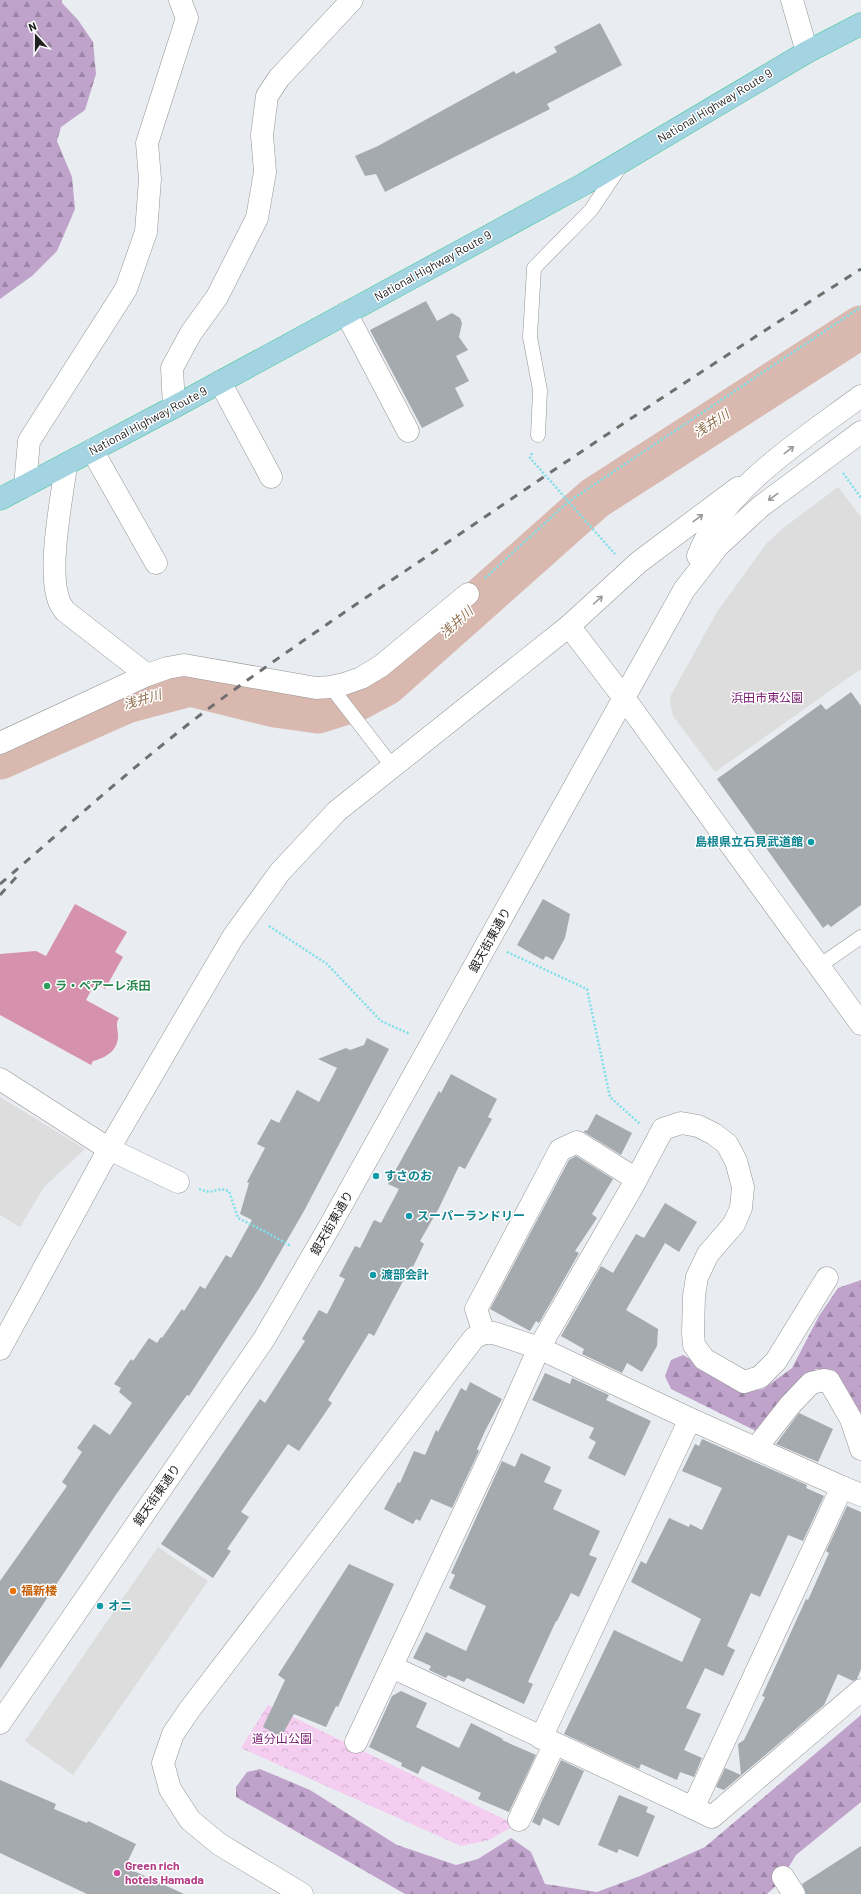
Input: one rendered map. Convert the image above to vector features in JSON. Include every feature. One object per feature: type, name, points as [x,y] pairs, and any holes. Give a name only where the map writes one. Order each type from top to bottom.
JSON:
[{"type":"highway","name":"National Highway Route 9","points":[[0,499],[174,407],[577,188],[807,52],[861,24]]},
{"type":"street","points":[[25,486],[29,440],[126,289],[146,232],[150,179],[147,143],[186,18],[180,0]]},
{"type":"street","points":[[174,407],[172,368],[192,333],[216,297],[257,218],[265,172],[262,135],[267,96],[279,78],[352,0]]},
{"type":"street","points":[[792,0],[807,52]]},
{"type":"street","points":[[346,313],[408,431]]},
{"type":"street","points":[[220,382],[271,477]]},
{"type":"street","points":[[0,1349],[110,1149],[233,937],[280,872],[307,841],[337,811],[569,626],[630,570],[861,396]]},
{"type":"street","points":[[684,590],[718,546],[760,507],[861,432]]},
{"type":"street","points":[[92,450],[156,562]]},
{"type":"street","points":[[66,465],[55,557],[56,587],[59,601],[65,612],[147,675]]},
{"type":"street","points":[[684,590],[701,548],[716,524],[736,495],[761,471]]},
{"type":"street","name":"銀天街東通り","points":[[0,1722],[264,1339],[339,1210],[684,590]]},
{"type":"street","points":[[0,743],[147,675],[167,668],[184,665],[333,690],[361,678],[382,666],[468,594]]},
{"type":"street","points":[[569,626],[624,698],[861,1024]]},
{"type":"street","points":[[0,1079],[110,1149],[178,1182]]},
{"type":"street","points":[[356,1742],[504,1427],[539,1348],[663,1129],[681,1123],[698,1126],[714,1134],[727,1144],[736,1161],[744,1187],[741,1208],[734,1224],[708,1254],[697,1278],[694,1296],[694,1345],[704,1360],[744,1382],[760,1377],[776,1361],[827,1278]]},
{"type":"street","points":[[484,1333],[476,1309],[560,1150],[577,1142],[636,1179]]},
{"type":"street","points":[[302,1894],[219,1844],[190,1820],[170,1789],[163,1763],[173,1734],[190,1709],[465,1348],[474,1338],[484,1333],[494,1333],[539,1348],[690,1419],[851,1491],[693,1808]]},
{"type":"street","points":[[756,1448],[790,1405],[810,1383],[824,1380],[829,1381],[844,1406],[861,1449]]},
{"type":"street","points":[[519,1820],[548,1742],[690,1419]]},
{"type":"street","points":[[392,1667],[548,1742],[712,1817],[861,1690]]},
{"type":"lane","points":[[538,435],[540,390],[530,337],[534,268],[591,210],[625,160]]},
{"type":"lane","points":[[333,690],[392,766]]},
{"type":"lane","points":[[819,966],[861,937]]},
{"type":"path","points":[[468,594],[568,502],[861,307]]},
{"type":"path","points":[[538,435],[530,458],[630,570]]},
{"type":"path","points":[[839,468],[861,498]]},
{"type":"path","points":[[250,913],[327,964],[381,1021],[410,1034]]},
{"type":"path","points":[[507,952],[587,989],[610,1097],[658,1139]]},
{"type":"path","points":[[178,1182],[209,1192],[220,1189],[229,1191],[238,1218],[294,1247]]},
{"type":"green space","points":[[0,0],[62,0],[62,3],[78,20],[93,42],[96,74],[85,110],[61,127],[57,141],[72,177],[75,209],[57,251],[32,276],[0,299]]},
{"type":"green space","points":[[861,1280],[861,1416],[834,1370],[816,1369],[784,1399],[758,1432],[671,1389],[665,1376],[671,1360],[683,1355],[747,1391],[763,1389],[792,1368],[819,1316],[838,1288]]},
{"type":"green space","name":"道分山公園","points":[[268,1705],[516,1825],[489,1840],[461,1846],[241,1748]]},
{"type":"green space","points":[[861,1715],[861,1802],[796,1855],[779,1883],[767,1894],[405,1894],[236,1797],[236,1787],[247,1772],[260,1769],[310,1790],[397,1845],[456,1865],[478,1859],[511,1838],[531,1852],[545,1884],[597,1892],[640,1876],[705,1847]]},
{"type":"shaded area","points":[[838,487],[861,517],[861,669],[715,772],[673,716],[670,701],[671,695],[717,612],[766,544],[782,529]]},
{"type":"shaded area","name":"ラ・ペアーレ浜田","points":[[75,904],[127,932],[115,952],[123,957],[105,989],[95,983],[86,1000],[119,1018],[117,1023],[118,1036],[116,1046],[106,1056],[93,1061],[91,1065],[0,1015],[0,954],[36,951],[46,956]]},
{"type":"shaded area","points":[[0,1097],[85,1149],[44,1187],[20,1227],[0,1215]]},
{"type":"shaded area","points":[[158,1547],[208,1581],[73,1775],[25,1741]]},
{"type":"building","points":[[600,23],[622,65],[547,104],[550,109],[385,192],[376,174],[365,176],[355,156],[378,146],[514,71],[516,74],[557,52],[554,47]]},
{"type":"building","points":[[426,301],[437,321],[452,313],[460,318],[462,323],[459,337],[468,350],[456,356],[469,381],[455,388],[464,406],[422,428],[370,330]]},
{"type":"building","name":"島根県立石見武道館","points":[[851,692],[861,706],[861,905],[831,927],[828,924],[823,928],[717,779],[821,704],[826,710]]},
{"type":"building","points":[[543,899],[570,914],[565,938],[553,960],[546,956],[543,960],[517,945]]},
{"type":"building","points":[[367,1038],[389,1049],[304,1211],[260,1287],[189,1396],[187,1395],[115,1496],[0,1669],[0,1581],[67,1486],[62,1482],[82,1452],[77,1448],[94,1424],[110,1435],[132,1403],[119,1392],[121,1388],[114,1384],[131,1359],[133,1361],[149,1338],[157,1343],[182,1309],[184,1311],[200,1286],[205,1289],[226,1255],[231,1258],[252,1220],[240,1214],[249,1183],[247,1182],[265,1148],[257,1144],[271,1119],[279,1123],[297,1090],[319,1102],[337,1068],[318,1059],[346,1048],[350,1050],[364,1045]]},
{"type":"building","points":[[451,1074],[497,1099],[488,1117],[492,1119],[465,1169],[459,1166],[439,1208],[420,1241],[424,1244],[413,1267],[411,1266],[374,1336],[369,1333],[328,1400],[332,1403],[299,1451],[288,1444],[241,1512],[249,1517],[227,1549],[231,1551],[213,1578],[161,1544],[260,1399],[265,1403],[305,1341],[302,1339],[319,1310],[327,1314],[345,1279],[339,1276],[355,1246],[360,1248],[374,1220],[381,1223],[399,1189],[388,1184],[439,1091],[441,1093]]},
{"type":"building","points":[[596,1114],[632,1133],[621,1155],[584,1132],[585,1130],[587,1131]]},
{"type":"building","points":[[576,1156],[613,1179],[592,1214],[597,1218],[575,1251],[579,1253],[539,1323],[536,1321],[530,1331],[490,1309],[569,1160]]},
{"type":"building","points":[[665,1203],[697,1222],[679,1252],[665,1243],[626,1310],[658,1329],[657,1346],[642,1372],[627,1363],[622,1373],[582,1354],[584,1349],[561,1336],[601,1266],[613,1273],[636,1234],[644,1238]]},
{"type":"building","points":[[545,1373],[570,1384],[572,1378],[609,1395],[606,1400],[651,1421],[625,1476],[588,1458],[596,1442],[589,1438],[594,1428],[532,1400]]},
{"type":"building","points":[[470,1382],[502,1399],[485,1431],[477,1449],[479,1451],[452,1508],[431,1499],[420,1521],[416,1519],[413,1524],[384,1509],[398,1482],[400,1483],[414,1451],[425,1455],[436,1430],[438,1432],[461,1388],[466,1391]]},
{"type":"building","points":[[799,1413],[833,1429],[818,1462],[776,1444]]},
{"type":"building","points":[[702,1439],[807,1485],[806,1488],[824,1496],[803,1541],[788,1535],[760,1597],[751,1593],[727,1646],[735,1650],[723,1676],[705,1668],[686,1708],[701,1714],[684,1750],[702,1758],[694,1777],[680,1772],[677,1780],[641,1764],[639,1769],[564,1734],[614,1630],[682,1662],[701,1619],[631,1582],[641,1561],[646,1564],[669,1518],[689,1527],[690,1524],[702,1530],[722,1488],[682,1471],[695,1444],[699,1446]]},
{"type":"building","points":[[521,1453],[551,1467],[544,1482],[562,1490],[553,1509],[600,1531],[589,1555],[597,1558],[579,1597],[571,1593],[556,1621],[528,1682],[533,1684],[524,1704],[467,1678],[464,1682],[448,1675],[446,1678],[429,1670],[431,1666],[413,1658],[426,1632],[466,1651],[486,1606],[449,1588],[455,1575],[451,1573],[502,1461],[515,1467]]},
{"type":"building","points":[[847,1506],[861,1512],[861,1669],[857,1679],[853,1681],[838,1674],[824,1705],[724,1790],[716,1787],[725,1768],[741,1775],[738,1744],[744,1740],[765,1697],[762,1696],[806,1599],[808,1600],[829,1553],[826,1551]]},
{"type":"building","points":[[349,1564],[394,1584],[338,1707],[336,1706],[326,1727],[294,1714],[281,1737],[263,1727],[285,1680],[278,1675]]},
{"type":"building","points":[[401,1691],[427,1703],[416,1727],[459,1748],[471,1723],[503,1739],[502,1740],[536,1755],[509,1812],[478,1799],[481,1793],[422,1766],[418,1774],[401,1766],[402,1763],[369,1747],[392,1696]]},
{"type":"building","points":[[561,1760],[584,1771],[559,1826],[543,1818],[540,1826],[532,1822]]},
{"type":"building","points":[[0,1780],[56,1804],[54,1809],[87,1823],[88,1821],[136,1844],[125,1867],[184,1894],[87,1894],[0,1853]]},
{"type":"building","points":[[619,1795],[648,1807],[646,1812],[655,1816],[638,1857],[619,1849],[617,1853],[598,1845]]},
{"type":"building","points":[[861,1846],[861,1894],[806,1894],[802,1884]]},
{"type":"waterway","name":"浅井川","points":[[0,758],[126,702],[190,685],[275,706],[318,712],[356,700],[386,684],[595,498],[861,327]]},
{"type":"railway","points":[[0,884],[106,792],[188,724],[302,641],[602,438],[861,269]]},
{"type":"railway","points":[[0,895],[19,874]]},
{"type":"place","name":"島根県立石見武道館","points":[[811,842]]},
{"type":"place","name":"ラ・ペアーレ浜田","points":[[47,986]]},
{"type":"place","name":"すさのお","points":[[376,1176]]},
{"type":"place","name":"スーパーランドリー","points":[[409,1216]]},
{"type":"place","name":"渡部会計","points":[[373,1275]]},
{"type":"place","name":"福新楼","points":[[13,1591]]},
{"type":"place","name":"オニ","points":[[100,1606]]},
{"type":"place","name":"Green rich hotels Hamada","points":[[117,1873]]},
{"type":"park label","name":"浜田市東公園","points":[[767,698]]}]
